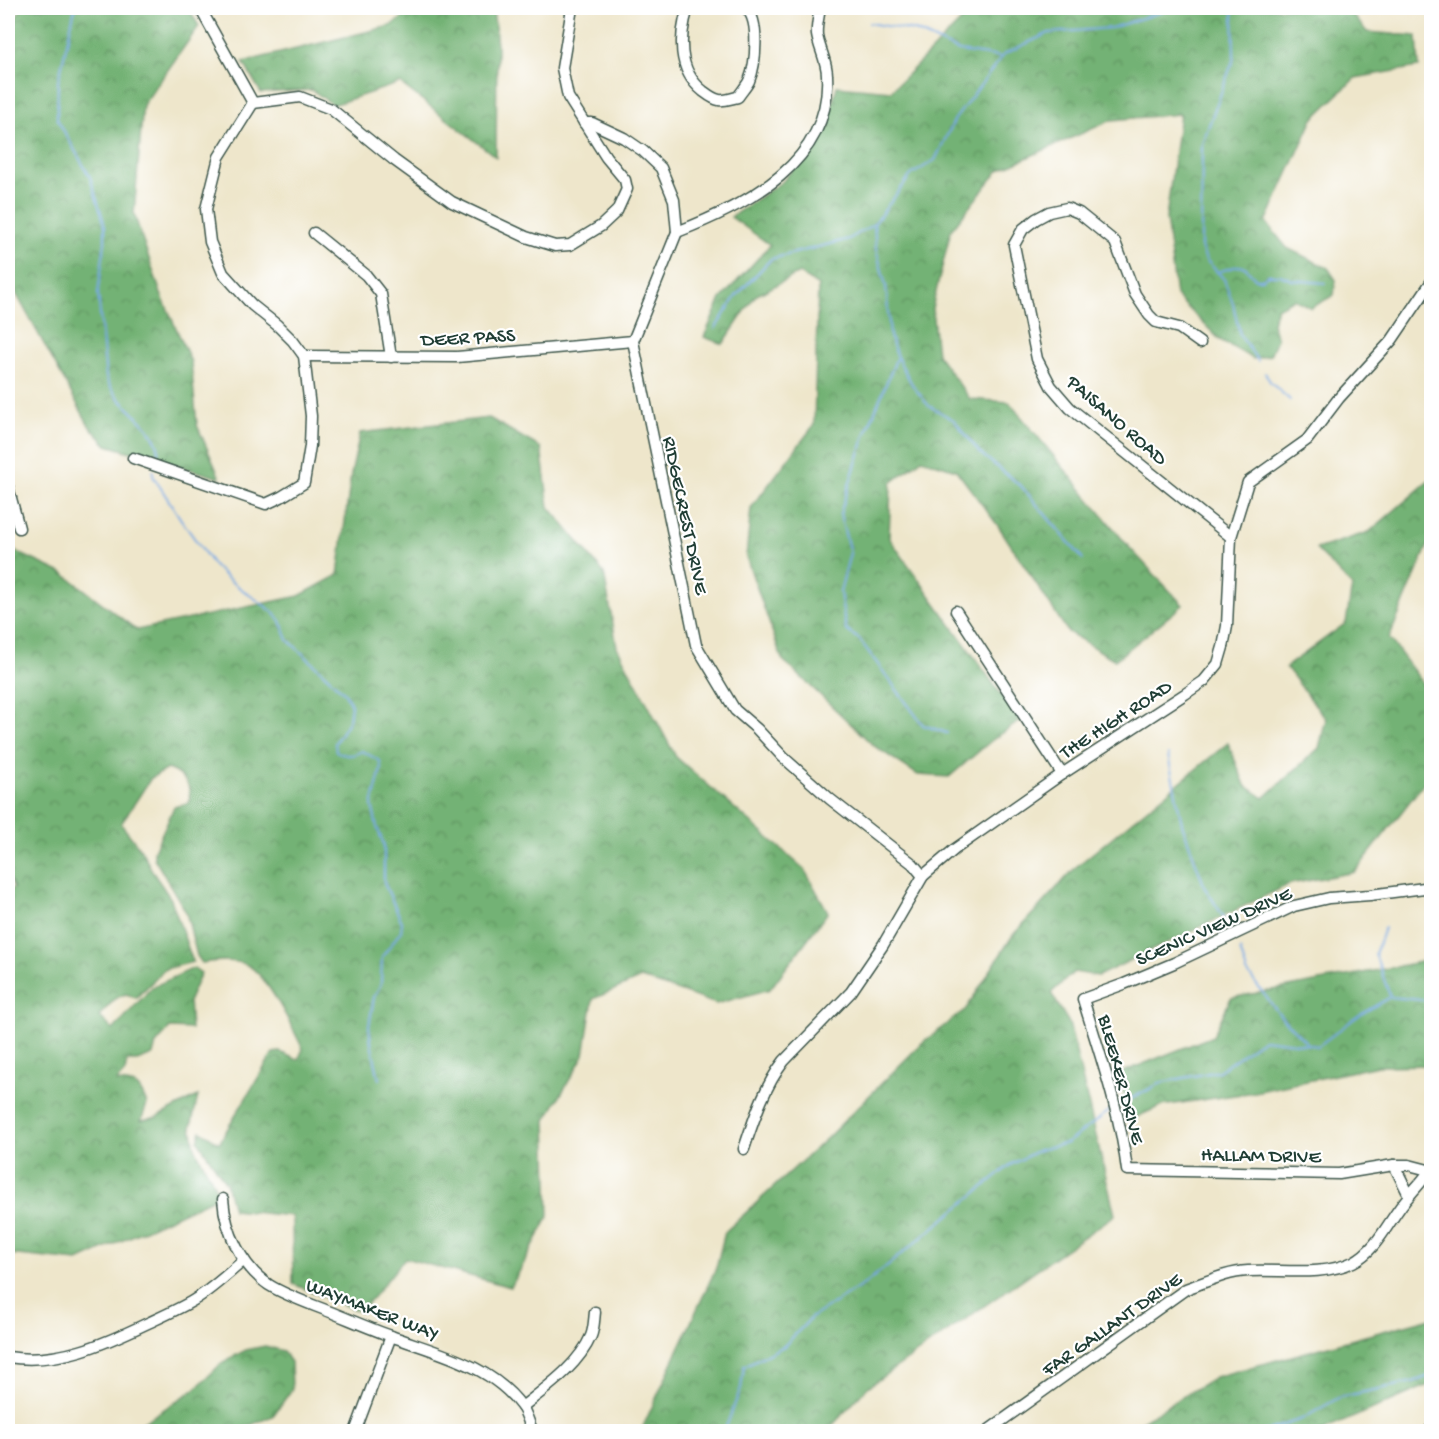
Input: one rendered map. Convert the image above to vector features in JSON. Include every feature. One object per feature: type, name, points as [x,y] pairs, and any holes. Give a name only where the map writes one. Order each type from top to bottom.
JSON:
[{"type":"street","points":[[200,8],[253,103]]},
{"type":"street","points":[[253,103],[300,97],[331,109],[394,160],[452,202],[526,237],[555,246],[570,245],[601,226],[617,211],[627,189],[625,180],[606,157],[568,97],[562,68],[572,8]]},
{"type":"street","points":[[688,8],[682,26],[681,47],[685,67],[694,84],[708,95],[720,100],[738,97],[749,81],[755,58],[755,32],[750,9]]},
{"type":"street","points":[[677,232],[715,217],[748,200],[773,183],[798,159],[815,135],[824,115],[828,74],[817,32],[820,8]]},
{"type":"street","points":[[133,458],[266,504],[304,483],[310,446],[311,416],[304,357],[293,341],[252,305],[222,273],[210,242],[206,209],[219,157],[253,103]]},
{"type":"street","points":[[584,123],[592,123],[624,138],[643,151],[661,168],[674,200],[677,232],[633,341]]},
{"type":"street","name":"PAISANO ROAD","points":[[1200,343],[1179,328],[1156,322],[1149,315],[1135,294],[1115,242],[1079,213],[1067,208],[1049,212],[1023,229],[1014,245],[1037,359],[1051,386],[1070,408],[1231,537]]},
{"type":"street","points":[[314,233],[366,275],[381,294],[391,357]]},
{"type":"street","name":"THE HIGH ROAD","points":[[744,1149],[758,1109],[774,1074],[850,992],[883,945],[923,876],[955,849],[1062,774],[1204,681],[1218,664],[1227,626],[1231,537],[1248,482],[1307,440],[1339,398],[1403,326],[1431,281]]},
{"type":"street","name":"DEER PASS","points":[[304,357],[457,357],[633,341]]},
{"type":"street","name":"RIDGECREST DRIVE","points":[[633,341],[696,645],[735,710],[757,729],[783,757],[913,864],[923,876]]},
{"type":"street","points":[[8,487],[19,528]]},
{"type":"street","points":[[956,611],[1062,774]]},
{"type":"street","name":"SCENIC VIEW DRIVE","points":[[1083,999],[1165,967],[1294,906],[1329,898],[1379,894],[1431,886]]},
{"type":"street","name":"BLEEKER DRIVE","points":[[1083,999],[1117,1114],[1127,1170]]},
{"type":"street","points":[[1394,1165],[1409,1195]]},
{"type":"street","name":"HALLAM DRIVE","points":[[1127,1170],[1339,1174],[1394,1165],[1409,1165],[1430,1171],[1409,1195]]},
{"type":"street","name":"FAR GALLANT DRIVE","points":[[986,1431],[1186,1289],[1223,1275],[1245,1271],[1316,1270],[1353,1262],[1367,1252],[1409,1195]]},
{"type":"street","name":"WAYMAKER WAY","points":[[223,1199],[224,1215],[229,1231],[244,1260],[269,1285],[296,1298],[391,1336],[427,1347],[477,1369],[501,1385],[522,1407],[533,1431]]},
{"type":"street","points":[[8,1357],[33,1359],[69,1355],[116,1337],[194,1300],[244,1260]]},
{"type":"street","points":[[522,1407],[567,1369],[580,1353],[592,1334],[595,1312]]},
{"type":"street","points":[[355,1431],[391,1336]]},
{"type":"street","points":[[1427,1431],[1431,1428]]},
{"type":"green space","points":[[22,8],[188,8],[199,26],[143,105],[134,214],[161,294],[191,362],[197,425],[220,478],[107,445],[90,427],[8,279],[8,29]]},
{"type":"green space","points":[[417,8],[493,8],[497,46],[496,157],[400,83],[333,105],[312,90],[261,93],[243,62],[390,26]]},
{"type":"green space","points":[[974,8],[1347,8],[1367,32],[1417,36],[1419,67],[1355,78],[1313,119],[1266,222],[1287,248],[1328,268],[1336,280],[1334,295],[1311,308],[1294,299],[1277,308],[1272,323],[1277,339],[1270,355],[1253,359],[1220,340],[1176,296],[1166,218],[1180,114],[1112,120],[999,170],[951,230],[932,308],[937,354],[970,399],[1009,402],[1128,546],[1183,605],[1115,660],[1068,632],[999,527],[956,470],[922,459],[891,483],[889,538],[1020,721],[991,741],[949,777],[918,775],[874,746],[782,659],[746,557],[751,508],[814,425],[818,286],[799,273],[755,296],[723,344],[704,337],[721,299],[770,245],[731,217],[783,181],[825,130],[837,86],[891,91]]},
{"type":"green space","points":[[489,418],[541,448],[549,507],[604,573],[617,647],[676,757],[804,869],[828,912],[770,989],[716,1004],[641,978],[593,999],[584,1055],[546,1120],[549,1216],[511,1287],[405,1258],[361,1312],[293,1284],[292,1216],[233,1210],[226,1183],[198,1141],[201,1131],[219,1143],[273,1053],[280,1052],[298,1060],[303,1049],[279,1004],[256,972],[249,966],[232,961],[202,963],[197,956],[186,912],[154,858],[154,851],[174,807],[189,803],[190,796],[186,781],[167,769],[151,778],[121,824],[141,850],[171,899],[193,962],[165,969],[136,998],[126,994],[116,998],[99,1016],[113,1030],[152,987],[194,968],[201,973],[189,1000],[191,1029],[170,1028],[156,1044],[153,1055],[137,1061],[127,1061],[125,1072],[116,1082],[133,1084],[142,1092],[147,1104],[141,1121],[157,1117],[198,1096],[191,1127],[195,1148],[217,1190],[214,1198],[78,1261],[8,1254],[8,890],[14,888],[8,875],[8,548],[64,574],[137,630],[299,596],[338,575],[351,475],[360,433]]},
{"type":"green space","points":[[1431,479],[1431,538],[1389,638],[1422,682],[1431,703],[1431,774],[1355,872],[1290,884],[1098,976],[1074,972],[1051,993],[1069,1023],[1115,1215],[868,1387],[827,1431],[641,1431],[716,1268],[725,1232],[827,1138],[922,1043],[966,1009],[1013,935],[1077,866],[1228,743],[1245,785],[1264,798],[1319,748],[1326,719],[1286,667],[1346,623],[1352,586],[1316,549],[1369,532]]},
{"type":"green space","points":[[1431,960],[1431,1065],[1378,1066],[1255,1092],[1161,1106],[1132,1119],[1118,1074],[1213,1036],[1231,998]]},
{"type":"green space","points":[[1431,1318],[1431,1384],[1325,1431],[1126,1431],[1215,1377]]},
{"type":"green space","points":[[265,1346],[283,1351],[291,1362],[292,1389],[273,1416],[236,1431],[130,1431],[194,1390],[223,1362],[246,1350]]},
{"type":"waterway","points":[[75,8],[58,82],[57,119],[90,177],[105,226],[98,293],[106,377],[118,397],[143,422],[156,441],[159,451],[154,458]]},
{"type":"waterway","points":[[715,329],[736,296],[771,259],[849,239],[874,224],[911,175],[935,160],[955,119],[1004,54],[1049,33],[1111,28],[1174,8],[1192,8]]},
{"type":"waterway","points":[[1233,8],[1234,58],[1202,144],[1201,247],[1206,260],[1224,279],[1240,335],[1258,361]]},
{"type":"waterway","points":[[869,23],[915,31],[959,51],[1001,57]]},
{"type":"waterway","points":[[874,224],[876,249],[886,286],[890,336],[897,357],[864,438],[840,514],[850,553],[840,592],[846,630],[859,639],[923,725],[947,733]]},
{"type":"waterway","points":[[1217,272],[1238,266],[1245,267],[1256,279],[1262,279],[1268,275],[1280,275],[1292,280],[1325,283]]},
{"type":"waterway","points":[[897,357],[913,386],[929,406],[954,420],[980,453],[1021,486],[1083,559]]},
{"type":"waterway","points":[[1265,373],[1271,383],[1290,400]]},
{"type":"waterway","points":[[153,471],[153,476],[214,566],[272,611],[281,621],[288,640],[345,693],[351,705],[349,720],[335,743],[336,751],[349,755],[362,751],[380,761],[381,769],[372,805],[384,845],[384,883],[402,922],[401,931],[382,957],[381,984],[374,997],[369,1026],[379,1079]]},
{"type":"waterway","points":[[1168,755],[1182,824],[1205,888],[1227,922]]},
{"type":"waterway","points":[[1384,928],[1375,954],[1390,996]]},
{"type":"waterway","points":[[1240,950],[1247,972],[1283,1019],[1308,1044]]},
{"type":"waterway","points":[[1119,1105],[1163,1082],[1219,1071],[1264,1039],[1318,1046],[1358,1016],[1390,997],[1432,1001]]},
{"type":"waterway","points":[[724,1432],[741,1388],[744,1366],[784,1346],[812,1317],[866,1283],[1010,1165],[1039,1150],[1067,1143],[1112,1109]]},
{"type":"waterway","points":[[1262,1432],[1302,1419],[1340,1397],[1413,1382],[1432,1375]]}]
